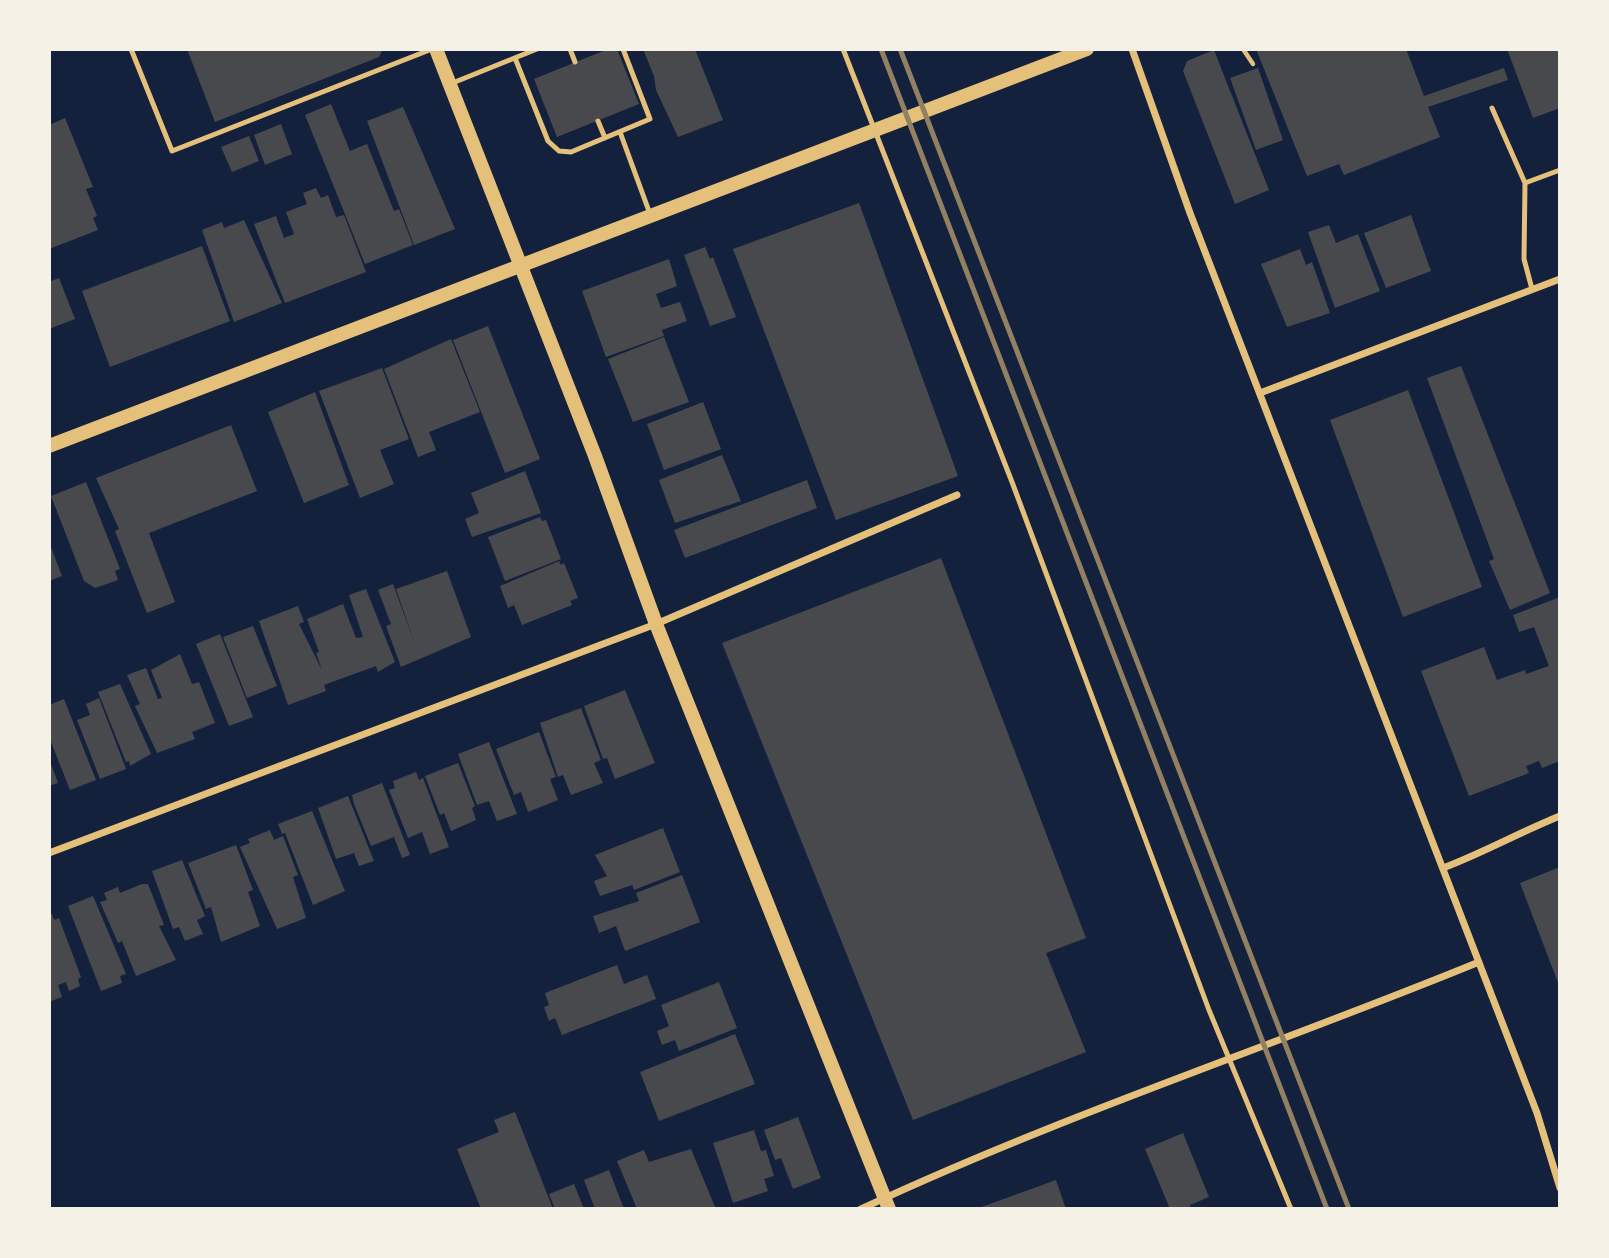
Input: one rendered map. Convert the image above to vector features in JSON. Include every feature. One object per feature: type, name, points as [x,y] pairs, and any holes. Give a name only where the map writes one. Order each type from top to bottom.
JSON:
[{"type":"main road","points":[[434,49],[595,456],[656,624],[887,1203]]},
{"type":"main road","points":[[49,446],[1087,49]]},
{"type":"street","points":[[1132,49],[1191,213],[1537,1113],[1560,1188]]},
{"type":"street","points":[[1260,393],[1560,279]]},
{"type":"street","points":[[49,853],[656,624],[957,495]]},
{"type":"street","points":[[1443,868],[1560,816]]},
{"type":"street","points":[[861,1209],[887,1203],[925,1178],[1099,1108],[1479,962]]},
{"type":"lane","points":[[131,49],[172,151],[434,49]]},
{"type":"lane","points":[[450,84],[537,49]]},
{"type":"lane","points":[[570,49],[575,62]]},
{"type":"lane","points":[[515,58],[548,141],[559,151],[571,152],[650,120],[622,49]]},
{"type":"lane","points":[[843,49],[1012,482],[1209,1010],[1291,1209]]},
{"type":"lane","points":[[1492,108],[1525,183],[1524,259],[1532,289]]},
{"type":"lane","points":[[598,121],[605,138]]},
{"type":"lane","points":[[620,132],[650,215]]},
{"type":"lane","points":[[1525,183],[1560,170]]},
{"type":"path","points":[[1242,49],[1253,64]]},
{"type":"building","points":[[187,49],[383,49],[379,57],[215,122]]},
{"type":"building","points":[[608,49],[617,49],[639,104],[557,137],[534,79]]},
{"type":"building","points":[[643,49],[695,49],[723,120],[678,137],[656,90],[654,76]]},
{"type":"building","points":[[1256,49],[1406,49],[1424,96],[1504,68],[1508,80],[1428,107],[1440,137],[1344,175],[1339,164],[1307,176]]},
{"type":"building","points":[[1507,49],[1560,49],[1560,108],[1533,118]]},
{"type":"building","points":[[1214,50],[1269,190],[1235,204],[1183,71],[1187,61]]},
{"type":"building","points":[[1258,68],[1283,140],[1256,150],[1230,78]]},
{"type":"building","points":[[331,104],[350,151],[367,144],[394,211],[399,209],[413,245],[365,264],[305,115]]},
{"type":"building","points":[[403,107],[455,229],[414,245],[367,121]]},
{"type":"building","points":[[65,118],[93,187],[86,189],[97,216],[93,218],[98,230],[49,249],[49,125]]},
{"type":"building","points":[[281,124],[292,154],[265,165],[254,135]]},
{"type":"building","points":[[249,136],[259,161],[232,172],[221,147]]},
{"type":"building","points":[[316,188],[321,198],[328,195],[336,217],[344,215],[366,272],[285,303],[254,224],[276,216],[284,238],[294,234],[286,212],[307,204],[303,193]]},
{"type":"building","points":[[859,203],[958,476],[836,520],[733,249]]},
{"type":"building","points":[[1411,215],[1431,271],[1386,288],[1364,233]]},
{"type":"building","points":[[244,220],[282,303],[234,322],[202,230],[222,222],[224,228]]},
{"type":"building","points":[[1329,225],[1336,243],[1358,234],[1380,291],[1335,308],[1308,232]]},
{"type":"building","points":[[202,246],[230,321],[110,367],[82,291]]},
{"type":"building","points":[[705,247],[710,259],[713,257],[736,317],[710,326],[684,255]]},
{"type":"building","points":[[1300,249],[1306,265],[1312,262],[1330,313],[1287,327],[1261,264]]},
{"type":"building","points":[[669,259],[677,286],[656,294],[661,308],[680,302],[687,321],[662,330],[664,336],[606,357],[582,291]]},
{"type":"building","points":[[59,278],[75,319],[49,329],[49,282]]},
{"type":"building","points":[[488,326],[540,459],[505,473],[453,340]]},
{"type":"building","points":[[664,337],[689,402],[633,422],[608,359]]},
{"type":"building","points":[[451,339],[480,412],[429,432],[436,450],[418,457],[384,369]]},
{"type":"building","points":[[1461,366],[1550,593],[1510,610],[1489,561],[1494,559],[1427,378]]},
{"type":"building","points":[[382,368],[409,439],[380,450],[394,484],[360,498],[319,391]]},
{"type":"building","points":[[1408,390],[1482,587],[1403,617],[1330,420]]},
{"type":"building","points":[[315,392],[349,485],[304,503],[268,412]]},
{"type":"building","points":[[703,402],[721,449],[664,470],[647,424]]},
{"type":"building","points":[[231,425],[257,491],[149,533],[175,602],[147,613],[115,531],[119,529],[96,478]]},
{"type":"building","points":[[722,455],[741,501],[675,523],[659,480]]},
{"type":"building","points":[[525,471],[541,513],[472,537],[465,519],[479,513],[471,493]]},
{"type":"building","points":[[807,480],[817,508],[685,558],[674,530]]},
{"type":"building","points":[[86,482],[120,569],[115,571],[118,580],[95,588],[84,581],[51,496]]},
{"type":"building","points":[[540,517],[542,521],[546,520],[561,559],[505,581],[488,537]]},
{"type":"building","points":[[49,542],[62,576],[49,581]]},
{"type":"building","points":[[941,558],[1086,938],[1046,953],[1086,1052],[913,1120],[722,643]]},
{"type":"building","points":[[559,561],[561,565],[564,563],[578,598],[570,601],[572,605],[522,625],[514,605],[508,608],[500,586]]},
{"type":"building","points":[[447,571],[471,637],[401,667],[386,626],[391,624],[378,590],[393,584],[415,644],[396,589]]},
{"type":"building","points":[[366,589],[395,662],[378,672],[376,666],[324,685],[326,691],[288,705],[259,621],[298,606],[304,622],[299,624],[322,670],[316,653],[319,652],[307,619],[343,604],[356,638],[363,637],[349,595]]},
{"type":"building","points":[[1560,597],[1560,761],[1542,768],[1539,761],[1526,766],[1529,773],[1469,796],[1421,671],[1484,647],[1497,680],[1525,670],[1526,674],[1549,666],[1534,627],[1519,632],[1513,615]]},
{"type":"building","points":[[253,626],[277,686],[247,698],[223,637]]},
{"type":"building","points":[[220,634],[253,717],[229,726],[196,644]]},
{"type":"building","points":[[180,654],[192,684],[199,682],[215,723],[192,732],[195,739],[157,753],[135,706],[140,704],[127,675],[146,668],[158,699],[162,698],[151,670]]},
{"type":"building","points":[[120,684],[151,754],[130,766],[98,692]]},
{"type":"building","points":[[625,690],[655,763],[615,779],[607,758],[603,759],[584,706]]},
{"type":"building","points":[[99,698],[126,769],[100,779],[77,720],[90,715],[86,704]]},
{"type":"building","points":[[64,699],[96,780],[70,790],[49,737],[49,705]]},
{"type":"building","points":[[581,708],[601,760],[594,763],[603,783],[571,795],[563,775],[558,777],[540,723]]},
{"type":"building","points":[[539,732],[556,777],[550,779],[558,800],[528,812],[521,792],[514,795],[496,749]]},
{"type":"building","points":[[489,742],[517,814],[497,821],[489,801],[477,805],[458,754]]},
{"type":"building","points":[[49,759],[58,783],[49,786]]},
{"type":"building","points":[[458,763],[475,806],[472,808],[476,820],[451,831],[444,813],[440,815],[425,776]]},
{"type":"building","points":[[416,772],[419,780],[423,778],[449,847],[430,854],[422,832],[408,838],[389,790],[395,788],[393,781]]},
{"type":"building","points":[[382,783],[410,855],[402,858],[394,837],[371,846],[354,804],[352,795]]},
{"type":"building","points":[[348,796],[374,861],[359,866],[354,853],[336,859],[318,808]]},
{"type":"building","points":[[312,811],[345,891],[313,905],[285,833],[282,834],[278,824]]},
{"type":"building","points":[[663,828],[680,872],[634,890],[632,885],[600,896],[594,881],[607,876],[595,855]]},
{"type":"building","points":[[270,830],[274,840],[283,836],[298,875],[293,877],[306,918],[277,929],[240,847],[250,843],[248,839]]},
{"type":"building","points":[[236,845],[253,890],[248,892],[260,926],[221,942],[211,907],[206,909],[188,863]]},
{"type":"building","points":[[182,860],[205,916],[197,920],[203,934],[185,941],[179,927],[173,929],[152,871]]},
{"type":"building","points":[[1560,867],[1560,988],[1520,883]]},
{"type":"building","points":[[682,875],[700,922],[625,951],[616,926],[599,933],[593,916],[639,901],[636,893]]},
{"type":"building","points":[[148,884],[164,925],[159,926],[176,960],[136,976],[122,941],[118,943],[100,902],[107,900],[104,893],[118,887],[120,893]]},
{"type":"building","points":[[93,896],[126,974],[120,976],[122,983],[101,991],[68,906]]},
{"type":"building","points":[[52,914],[54,920],[59,918],[81,977],[78,979],[80,986],[69,991],[66,982],[58,985],[62,997],[49,1002],[49,915]]},
{"type":"building","points":[[617,965],[624,984],[647,975],[656,999],[562,1035],[555,1018],[549,1021],[544,1007],[549,1005],[545,993]]},
{"type":"building","points":[[719,982],[737,1028],[679,1051],[675,1040],[662,1045],[657,1031],[669,1026],[661,1005]]},
{"type":"building","points":[[735,1034],[755,1084],[659,1121],[640,1072]]},
{"type":"building","points":[[515,1112],[553,1209],[481,1209],[457,1149],[499,1132],[494,1120]]},
{"type":"building","points":[[798,1117],[821,1178],[793,1189],[781,1158],[775,1160],[764,1130]]},
{"type":"building","points":[[754,1130],[761,1151],[766,1150],[774,1176],[764,1179],[768,1191],[733,1203],[713,1143]]},
{"type":"building","points":[[1183,1133],[1209,1197],[1190,1205],[1191,1209],[1170,1209],[1145,1149]]},
{"type":"building","points":[[691,1149],[715,1207],[637,1209],[617,1161],[644,1150],[649,1162]]},
{"type":"building","points":[[609,1170],[624,1209],[595,1209],[584,1180]]},
{"type":"building","points":[[1056,1180],[1066,1209],[976,1209]]},
{"type":"building","points":[[574,1184],[584,1209],[555,1209],[549,1194]]},
{"type":"railway","points":[[881,49],[1327,1209]]},
{"type":"railway","points":[[900,49],[1349,1209]]}]
